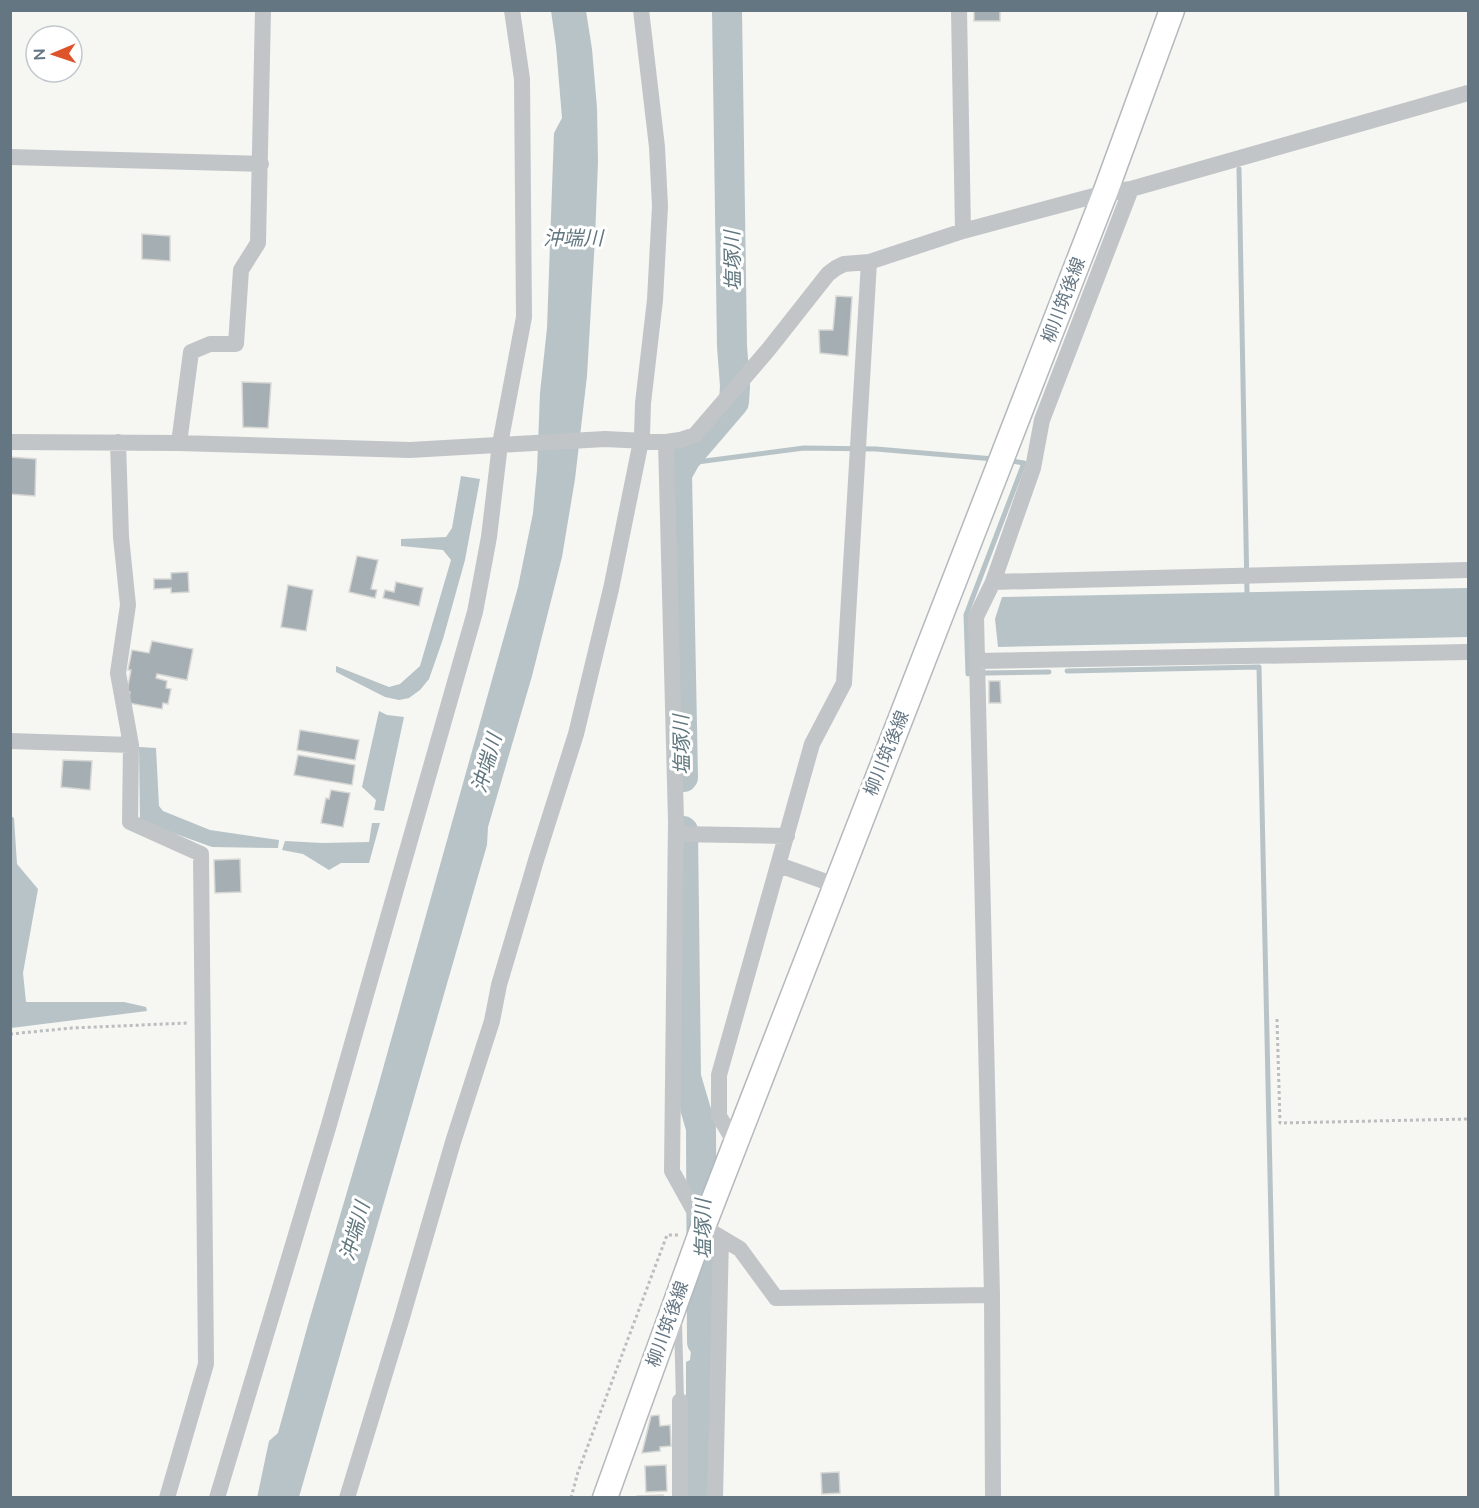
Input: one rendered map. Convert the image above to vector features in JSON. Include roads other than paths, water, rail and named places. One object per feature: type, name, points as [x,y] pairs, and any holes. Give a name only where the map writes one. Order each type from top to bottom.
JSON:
[{"type":"main road","name":"柳川筑後線","points":[[605,1497],[677,1295],[708,1234],[735,1143],[1105,193],[1172,10]]},
{"type":"street","points":[[179,443],[191,352],[210,344],[236,344],[241,270],[258,243],[263,10]]},
{"type":"street","points":[[217,1497],[328,1128],[475,612],[489,537],[500,444],[524,317],[522,79],[512,10]]},
{"type":"street","points":[[347,1497],[453,1142],[492,1021],[499,985],[576,734],[611,589],[641,441],[656,290],[660,206],[657,147],[641,10]]},
{"type":"street","points":[[959,10],[963,231]]},
{"type":"street","points":[[10,442],[179,443],[410,450],[605,439],[666,442],[680,440],[695,435],[768,350],[828,274],[844,264],[869,262],[963,231],[1105,193],[1131,189],[1468,93]]},
{"type":"street","points":[[10,157],[261,164]]},
{"type":"street","points":[[993,1497],[992,1295],[976,617],[993,582],[1033,468],[1042,420],[1131,189]]},
{"type":"street","points":[[735,1143],[718,1116],[719,1075],[812,744],[844,683],[869,262]]},
{"type":"street","points":[[117,442],[121,537],[128,605],[118,673],[131,745],[130,822],[201,854],[206,1364],[167,1497]]},
{"type":"street","points":[[666,442],[676,834],[672,1170],[708,1234],[715,1497]]},
{"type":"street","points":[[993,582],[1468,570]]},
{"type":"street","points":[[977,661],[1468,652]]},
{"type":"street","points":[[10,741],[131,745]]},
{"type":"street","points":[[676,834],[787,836]]},
{"type":"street","points":[[779,865],[835,885]]},
{"type":"street","points":[[708,1234],[740,1249],[776,1298],[992,1295]]},
{"type":"street","points":[[680,1401],[680,1497]]},
{"type":"lane","points":[[677,1295],[680,1401]]},
{"type":"water","name":"沖端川","points":[[551,11],[586,11],[597,108],[598,162],[587,376],[575,479],[562,557],[532,676],[488,827],[487,845],[299,1497],[257,1498],[269,1441],[278,1433],[518,587],[533,513],[540,393],[547,328],[554,133],[562,118]]},
{"type":"water","points":[[461,476],[480,479],[465,560],[443,639],[429,679],[420,690],[409,698],[399,700],[385,697],[336,672],[336,666],[389,687],[400,684],[420,666],[451,560],[443,550],[401,546],[401,539],[446,537],[452,528]]},
{"type":"water","points":[[1468,588],[1468,637],[998,647],[995,619],[1002,597]]},
{"type":"water","points":[[379,711],[387,715],[404,717],[384,811],[374,810],[376,800],[362,787]]},
{"type":"water","points":[[139,747],[156,748],[159,806],[163,811],[210,830],[279,840],[278,848],[212,847],[140,821]]},
{"type":"water","points":[[10,815],[14,818],[17,864],[38,889],[23,973],[26,1002],[124,1002],[146,1007],[147,1011],[11,1028]]},
{"type":"water","points":[[372,823],[380,823],[369,863],[341,863],[329,870],[303,854],[282,850],[285,841],[369,842]]},
{"type":"water","name":"塩塚川","points":[[713,1293],[708,1497],[686,1498],[686,1362],[690,1360],[696,1304]]},
{"type":"waterway","name":"塩塚川","points":[[683,777],[677,474],[686,458],[734,402],[735,386],[732,346],[727,10]]},
{"type":"waterway","points":[[1239,169],[1247,592]]},
{"type":"waterway","points":[[682,464],[804,448],[876,449],[994,459]]},
{"type":"waterway","points":[[968,674],[966,615],[1024,463],[1006,460]]},
{"type":"waterway","points":[[1067,671],[1259,667],[1277,1498]]},
{"type":"waterway","points":[[985,673],[1049,672]]},
{"type":"waterway","name":"塩塚川","points":[[683,831],[686,1077],[701,1128],[702,1342]]}]
